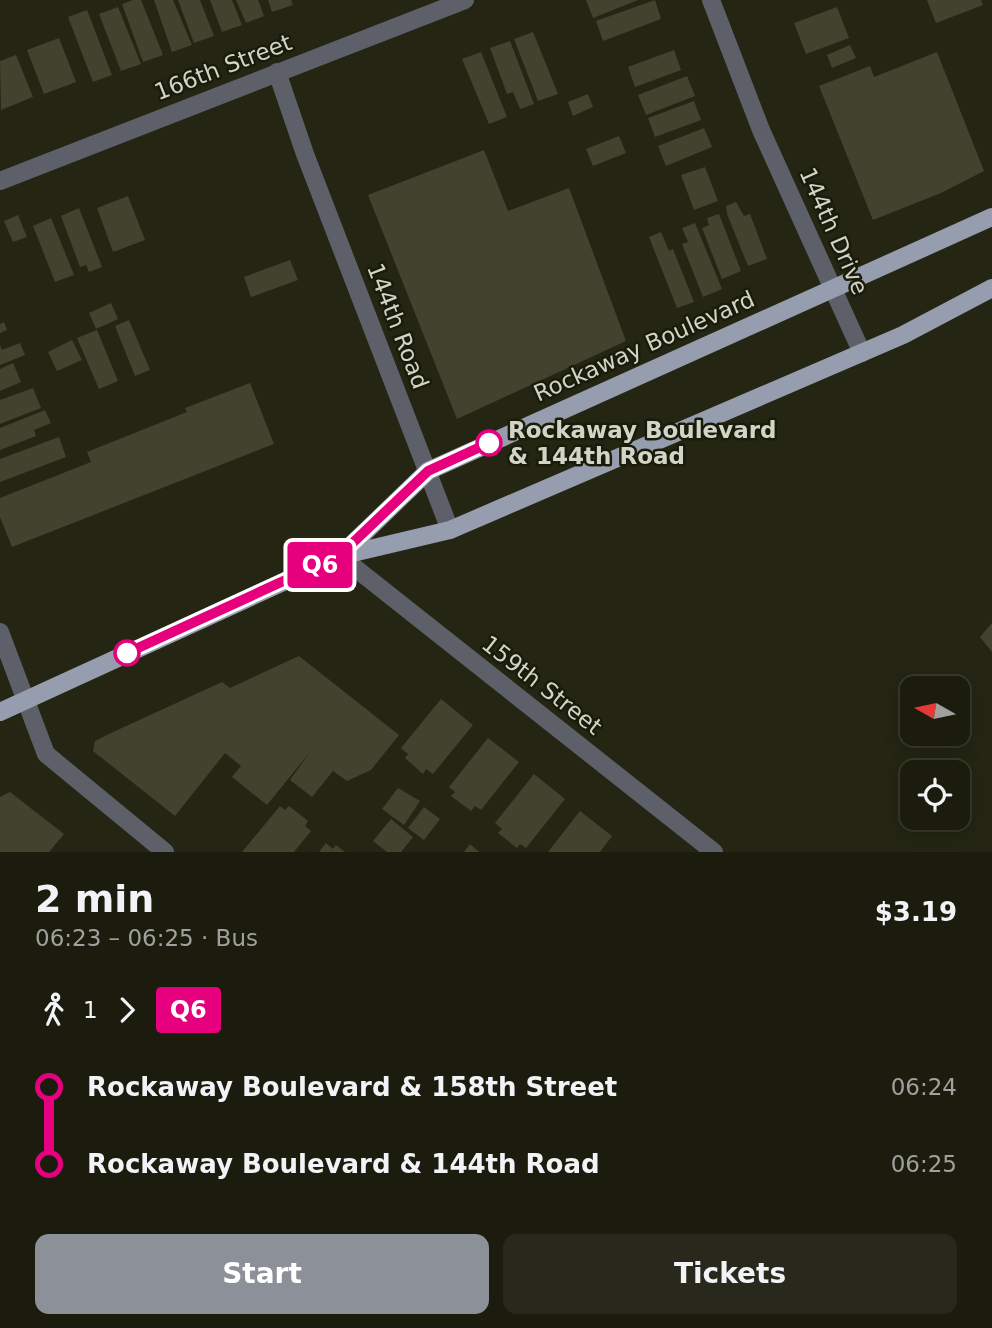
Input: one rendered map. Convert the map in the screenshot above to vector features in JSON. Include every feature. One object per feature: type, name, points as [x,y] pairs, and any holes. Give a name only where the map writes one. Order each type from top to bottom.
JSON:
[{"type":"main road","name":"Rockaway Boulevard","points":[[340,555],[428,471],[992,217]]},
{"type":"main road","name":"Rockaway Boulevard","points":[[0,712],[340,555],[450,530],[862,353],[992,288]]},
{"type":"street","name":"166th Street","points":[[0,181],[465,0]]},
{"type":"street","name":"144th Drive","points":[[711,0],[761,130],[862,353]]},
{"type":"street","name":"144th Road","points":[[277,72],[300,140],[450,530]]},
{"type":"street","name":"159th Street","points":[[340,555],[714,852]]},
{"type":"street","points":[[0,632],[46,754],[165,852]]},
{"type":"building","points":[[141,0],[163,55],[143,62],[122,4]]},
{"type":"building","points":[[154,0],[173,0],[192,45],[172,52]]},
{"type":"building","points":[[178,0],[200,0],[214,36],[194,43]]},
{"type":"building","points":[[210,0],[232,0],[242,25],[222,32]]},
{"type":"building","points":[[236,0],[258,0],[264,16],[246,23]]},
{"type":"building","points":[[268,0],[291,0],[293,5],[272,12]]},
{"type":"building","points":[[586,0],[638,0],[593,18]]},
{"type":"building","points":[[655,0],[661,19],[603,41],[596,21]]},
{"type":"building","points":[[927,0],[981,0],[983,5],[936,23]]},
{"type":"building","points":[[118,7],[141,64],[121,71],[99,14]]},
{"type":"building","points":[[837,7],[849,38],[806,54],[794,23]]},
{"type":"building","points":[[87,10],[112,75],[93,82],[68,17]]},
{"type":"building","points":[[533,32],[558,94],[538,101],[514,39]]},
{"type":"building","points":[[59,38],[76,82],[44,94],[27,50]]},
{"type":"building","points":[[510,41],[534,104],[520,109],[513,92],[507,94],[490,48]]},
{"type":"building","points":[[850,45],[856,58],[832,68],[827,55]]},
{"type":"building","points":[[674,50],[681,70],[635,87],[628,67]]},
{"type":"building","points":[[481,52],[507,117],[489,124],[462,59]]},
{"type":"building","points":[[937,52],[984,171],[941,193],[873,220],[819,86],[870,66],[874,77]]},
{"type":"building","points":[[16,55],[33,97],[1,110],[0,61]]},
{"type":"building","points":[[687,76],[695,96],[646,115],[638,95]]},
{"type":"building","points":[[588,94],[593,107],[573,116],[568,102]]},
{"type":"building","points":[[694,101],[701,120],[655,137],[648,118]]},
{"type":"building","points":[[704,128],[712,147],[666,166],[658,146]]},
{"type":"building","points":[[619,136],[626,153],[593,166],[586,149]]},
{"type":"building","points":[[484,150],[508,211],[569,188],[626,341],[457,419],[368,195]]},
{"type":"building","points":[[705,167],[718,201],[694,210],[681,175]]},
{"type":"building","points":[[128,196],[145,240],[113,252],[97,208]]},
{"type":"building","points":[[736,202],[744,216],[750,214],[767,259],[748,266],[727,214],[726,206]]},
{"type":"building","points":[[79,208],[102,267],[89,272],[86,265],[80,267],[61,216]]},
{"type":"building","points":[[719,214],[741,271],[722,279],[702,228],[709,225],[707,218]]},
{"type":"building","points":[[18,215],[27,237],[13,242],[4,221]]},
{"type":"building","points":[[51,218],[74,275],[55,282],[33,226]]},
{"type":"building","points":[[695,223],[722,289],[703,297],[682,244],[688,242],[682,228]]},
{"type":"building","points":[[661,232],[669,251],[673,249],[694,302],[677,308],[649,237]]},
{"type":"building","points":[[290,260],[298,280],[251,297],[244,277]]},
{"type":"building","points":[[111,303],[118,319],[96,329],[89,313]]},
{"type":"building","points":[[129,320],[150,370],[135,376],[115,326]]},
{"type":"building","points":[[4,322],[7,330],[0,333],[0,324]]},
{"type":"building","points":[[97,330],[118,381],[99,389],[77,338]]},
{"type":"building","points":[[72,340],[82,360],[57,371],[48,352]]},
{"type":"building","points":[[20,343],[25,355],[0,365],[0,345],[2,350]]},
{"type":"building","points":[[13,363],[21,382],[0,391],[0,369]]},
{"type":"building","points":[[250,383],[274,444],[12,547],[0,517],[0,498],[91,462],[87,452],[187,412],[185,408]]},
{"type":"building","points":[[33,388],[41,408],[0,424],[0,400]]},
{"type":"building","points":[[45,410],[51,423],[34,430],[36,436],[0,450],[0,428]]},
{"type":"building","points":[[59,437],[66,457],[0,482],[0,459]]},
{"type":"building","points":[[992,623],[992,652],[980,637]]},
{"type":"building","points":[[299,656],[399,735],[371,770],[347,781],[333,771],[312,797],[290,780],[310,752],[267,805],[232,777],[241,766],[225,753],[175,816],[93,751],[95,741],[111,733],[222,682],[230,688]]},
{"type":"building","points":[[441,699],[473,725],[433,774],[426,769],[423,774],[405,758],[408,754],[401,748]]},
{"type":"building","points":[[488,738],[519,762],[481,810],[475,806],[471,811],[451,796],[455,792],[449,787]]},
{"type":"building","points":[[534,774],[565,799],[526,848],[520,844],[517,848],[498,833],[502,829],[495,823]]},
{"type":"building","points":[[398,788],[420,801],[404,825],[382,809]]},
{"type":"building","points":[[10,792],[64,834],[49,852],[0,852],[0,797]]},
{"type":"building","points":[[280,806],[285,810],[289,806],[308,821],[305,826],[311,831],[294,852],[242,852]]},
{"type":"building","points":[[424,807],[440,819],[424,840],[408,828]]},
{"type":"building","points":[[580,811],[612,836],[600,852],[548,852]]},
{"type":"building","points":[[391,819],[413,837],[401,852],[387,852],[373,841]]},
{"type":"building","points":[[326,843],[333,849],[336,845],[345,852],[319,852]]},
{"type":"building","points":[[470,844],[479,852],[464,852]]},
{"type":"bus line","name":"Q6","points":[[127,653],[340,555],[428,471],[489,443]]},
{"type":"place","name":"Rockaway Boulevard & 144th Road","points":[[489,443]]}]
